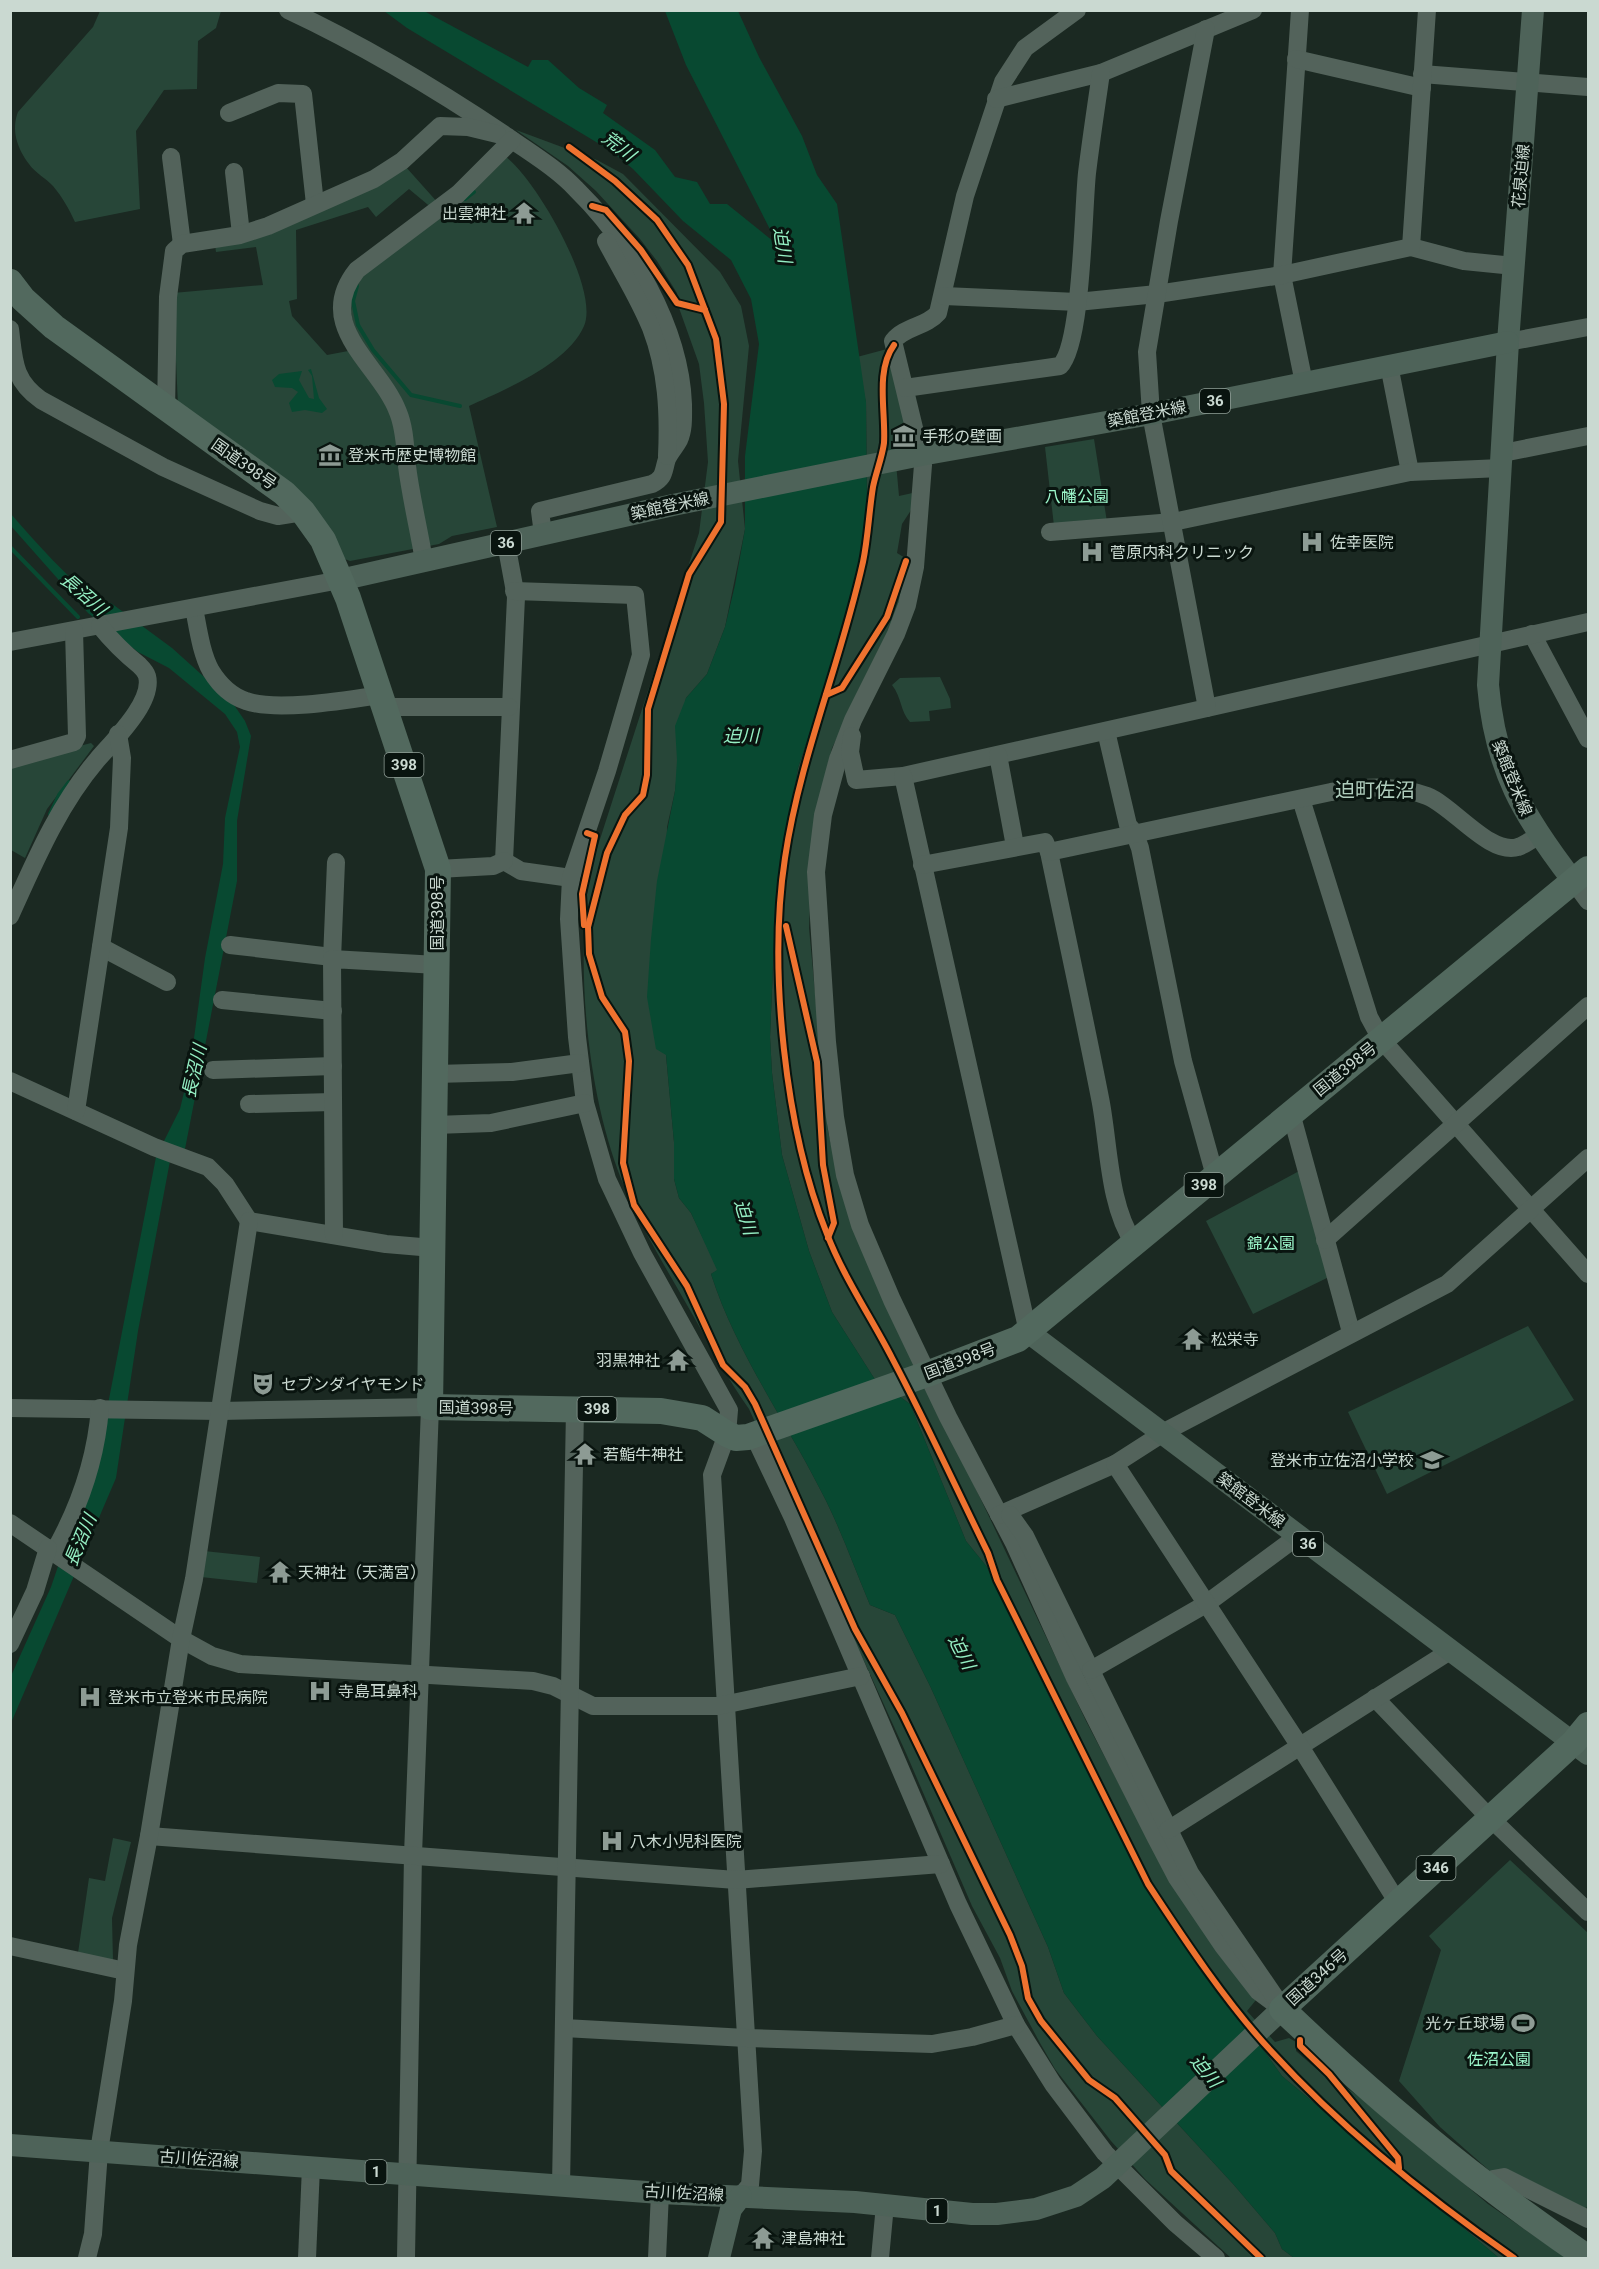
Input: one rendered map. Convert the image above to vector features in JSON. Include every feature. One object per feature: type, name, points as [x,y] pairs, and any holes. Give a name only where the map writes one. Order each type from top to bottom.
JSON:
[{"type":"highway","name":"国道398号","points":[[10,282],[23,299],[45,320],[166,411],[257,471],[303,512],[323,540],[340,580],[438,869],[430,1407],[661,1411],[702,1418],[728,1428],[736,1438],[758,1434],[1018,1339],[1381,1039],[1584,884]]},
{"type":"highway","name":"国道346号","points":[[1584,1741],[1491,1817],[1278,2013],[1486,2185],[1588,2259]]},
{"type":"main road","name":"花泉迫線","points":[[1508,342],[1533,10]]},
{"type":"main road","name":"築館登米線","points":[[340,580],[672,505],[921,455],[1151,414],[1508,342],[1489,645],[1488,685],[1495,737],[1517,800],[1538,836],[1584,884]]},
{"type":"main road","name":"築館登米線","points":[[1028,1332],[1450,1651],[1584,1741]]},
{"type":"main road","name":"古川佐沼線","points":[[10,2145],[660,2193],[741,2196],[997,2214],[1036,2209],[1076,2196],[1119,2165],[1278,2013]]},
{"type":"main road","points":[[719,2259],[731,2209],[741,2196]]},
{"type":"street","points":[[288,10],[329,30],[481,118],[559,173],[599,214],[634,264],[656,302],[677,360],[681,382],[683,425],[680,438],[667,459],[664,474],[652,484],[540,511],[543,534]]},
{"type":"street","points":[[1077,10],[1025,48],[1009,69],[996,99],[965,196],[944,296],[934,318],[903,331],[893,341],[923,471],[915,567],[907,605],[896,634],[853,720],[838,759],[823,815],[816,872],[818,933],[840,1146],[860,1225],[927,1374],[1003,1513],[1115,1759],[1178,1878],[1246,1978],[1278,2013]]},
{"type":"street","points":[[996,99],[1101,73],[1253,10]]},
{"type":"street","points":[[1300,10],[1282,275],[1304,383]]},
{"type":"street","points":[[1411,247],[1427,10]]},
{"type":"street","points":[[1206,29],[1147,352],[1151,414],[1207,708]]},
{"type":"street","points":[[1296,59],[1422,81],[1528,83],[1588,87]]},
{"type":"street","points":[[905,388],[1060,366],[1067,360],[1077,302],[1087,174],[1101,73]]},
{"type":"street","points":[[229,113],[278,93],[303,94],[315,204]]},
{"type":"street","points":[[166,411],[168,297],[174,251],[182,244],[241,234],[268,226],[374,178],[402,161],[440,126],[468,127],[510,139]]},
{"type":"street","points":[[424,561],[398,412],[353,346],[346,330],[342,297],[349,280],[357,270],[458,194],[510,139]]},
{"type":"street","points":[[171,157],[182,244]]},
{"type":"street","points":[[234,172],[241,234]]},
{"type":"street","points":[[944,296],[1077,302],[1157,294],[1282,275],[1411,247],[1464,261],[1514,266]]},
{"type":"street","points":[[1508,342],[1588,327]]},
{"type":"street","points":[[10,329],[18,376],[31,393],[41,400],[163,467],[260,511],[278,516],[303,512]]},
{"type":"street","points":[[1389,365],[1410,472]]},
{"type":"street","points":[[1050,532],[1173,522],[1410,472],[1502,460],[1588,436]]},
{"type":"street","points":[[504,861],[514,591],[506,543]]},
{"type":"street","points":[[10,642],[340,580]]},
{"type":"street","points":[[514,591],[635,595],[641,654],[608,771],[571,878],[569,919],[585,1103],[607,1179],[642,1253],[729,1410],[728,1428],[712,1475],[753,2165],[750,2185],[741,2196]]},
{"type":"street","points":[[194,608],[210,669],[230,692],[244,701],[259,705],[382,701],[509,707]]},
{"type":"street","points":[[823,815],[841,790],[856,780],[903,776],[1588,622]]},
{"type":"street","points":[[10,916],[51,826],[76,785],[140,709],[147,693],[147,676],[100,626]]},
{"type":"street","points":[[10,760],[74,742],[78,736],[74,631]]},
{"type":"street","points":[[1532,634],[1588,739]]},
{"type":"street","points":[[853,720],[850,752],[856,780]]},
{"type":"street","points":[[1106,731],[1128,825],[1134,832],[1153,906],[1183,1061],[1215,1176]]},
{"type":"street","points":[[76,1111],[119,828],[122,758],[117,734]]},
{"type":"street","points":[[998,755],[1015,846]]},
{"type":"street","points":[[903,776],[1028,1332]]},
{"type":"street","points":[[1049,852],[1134,832],[1355,789],[1399,788],[1430,797],[1481,836],[1502,846],[1519,848],[1538,836]]},
{"type":"street","points":[[1301,799],[1369,1017],[1381,1039],[1588,1274]]},
{"type":"street","points":[[922,865],[1045,842],[1101,1100],[1108,1157],[1124,1223],[1134,1243]]},
{"type":"street","points":[[504,861],[521,871],[571,878]]},
{"type":"street","points":[[438,869],[493,866],[504,861]]},
{"type":"street","points":[[334,1235],[332,958],[336,862]]},
{"type":"street","points":[[230,945],[332,958],[437,965]]},
{"type":"street","points":[[101,947],[167,982]]},
{"type":"street","points":[[222,1000],[333,1011]]},
{"type":"street","points":[[1326,1240],[1588,1006]]},
{"type":"street","points":[[435,1074],[512,1072],[580,1063]]},
{"type":"street","points":[[213,1070],[333,1066]]},
{"type":"street","points":[[10,1081],[154,1147],[214,1171],[249,1221],[194,1579],[181,1639],[125,1971],[123,2001],[99,2151],[93,2234],[87,2259]]},
{"type":"street","points":[[249,1104],[333,1102]]},
{"type":"street","points":[[435,1125],[491,1123],[585,1103]]},
{"type":"street","points":[[1292,1113],[1350,1332]]},
{"type":"street","points":[[1003,1513],[1115,1464],[1164,1434],[1350,1332],[1447,1284],[1588,1158]]},
{"type":"street","points":[[249,1221],[386,1244],[433,1248]]},
{"type":"street","points":[[10,1408],[220,1411],[430,1407],[418,1674],[406,2259]]},
{"type":"street","points":[[10,1644],[53,1552],[68,1528],[83,1487],[103,1408]]},
{"type":"street","points":[[561,2186],[569,1868],[575,1409]]},
{"type":"street","points":[[758,1434],[757,1442],[793,1518],[941,1864],[1016,2025],[1053,2084],[1119,2165],[1175,2223],[1216,2259]]},
{"type":"street","points":[[1115,1464],[1301,1748],[1398,1903]]},
{"type":"street","points":[[1003,1513],[1025,1536],[1190,1873],[1278,2013]]},
{"type":"street","points":[[10,1522],[181,1639],[212,1656],[240,1664],[533,1681],[572,1695],[593,1706],[724,1704],[861,1676]]},
{"type":"street","points":[[1091,1670],[1206,1604],[1298,1536]]},
{"type":"street","points":[[1168,1830],[1301,1748],[1450,1651]]},
{"type":"street","points":[[1375,1698],[1588,1912]]},
{"type":"street","points":[[149,1836],[736,1880],[941,1864]]},
{"type":"street","points":[[10,1946],[125,1971]]},
{"type":"street","points":[[564,2028],[746,2038],[932,2044],[972,2037],[1016,2025]]},
{"type":"street","points":[[307,2259],[311,2167]]},
{"type":"street","points":[[1486,2185],[1493,2179],[1504,2177],[1588,2218]]},
{"type":"street","points":[[657,2259],[660,2193]]},
{"type":"street","points":[[879,2259],[885,2205]]},
{"type":"green space","points":[[100,11],[221,11],[216,28],[198,41],[197,89],[164,90],[136,131],[140,209],[75,222],[57,190],[34,170],[25,158],[16,139],[15,125],[18,112],[93,27]]},
{"type":"green space","points":[[516,130],[597,160],[623,174],[720,272],[741,306],[749,346],[738,461],[745,529],[725,627],[707,674],[686,698],[675,791],[667,827],[666,1055],[674,1142],[674,1179],[679,1198],[691,1213],[718,1270],[711,1274],[734,1331],[828,1505],[870,1605],[895,1615],[931,1688],[1048,1947],[1064,1993],[1097,2036],[1234,2185],[1275,2233],[1282,2249],[1294,2258],[1231,2258],[1145,2179],[1111,2141],[1055,2069],[1012,1991],[1000,1958],[972,1906],[906,1753],[749,1409],[648,1236],[625,1188],[612,1153],[601,1114],[587,1030],[584,987],[586,904],[591,867],[699,533],[708,462],[704,403],[699,364],[679,308],[677,293],[657,261],[596,191],[568,166]]},
{"type":"green space","points":[[506,157],[519,169],[548,211],[574,262],[583,287],[586,309],[584,326],[576,340],[550,364],[517,384],[469,406],[497,527],[452,536],[439,544],[350,561],[342,558],[178,406],[173,293],[263,285],[256,247],[216,252],[215,245],[405,166],[439,204],[433,209],[409,189],[376,217],[368,207],[296,230],[297,299],[289,301],[292,316],[327,355],[364,348],[351,314],[352,298],[358,279]]},
{"type":"green space","points":[[887,349],[907,420],[893,430],[899,496],[917,492],[915,504],[902,524],[897,553],[910,561],[891,630],[832,748],[820,796],[812,848],[809,928],[828,1131],[839,1179],[965,1466],[1086,1721],[1163,1868],[1256,2000],[1247,2011],[1275,2042],[1289,2038],[1296,2042],[1296,2051],[1328,2079],[1340,2083],[1375,2108],[1488,2204],[1566,2258],[1499,2258],[1282,2076],[1153,1895],[1058,1715],[987,1567],[966,1541],[910,1404],[874,1378],[832,1312],[809,1251],[782,1155],[772,1073],[770,1037],[776,895],[798,768],[830,672],[860,558],[867,506],[866,403],[857,357]]},
{"type":"green space","name":"八幡公園","points":[[1094,439],[1107,522],[1054,526],[1045,447]]},
{"type":"green space","points":[[940,677],[950,699],[951,708],[929,711],[930,721],[910,722],[892,685],[900,678]]},
{"type":"green space","points":[[91,743],[94,746],[47,809],[25,858],[11,850],[11,764]]},
{"type":"green space","name":"錦公園","points":[[1301,1170],[1329,1277],[1253,1314],[1206,1221]]},
{"type":"green space","points":[[1528,1326],[1574,1400],[1387,1494],[1348,1412]]},
{"type":"green space","points":[[204,1551],[260,1557],[257,1583],[201,1577]]},
{"type":"green space","points":[[113,1838],[131,1842],[112,1918],[113,1961],[78,1953],[89,1878],[105,1881]]},
{"type":"green space","name":"佐沼公園","points":[[1510,1860],[1588,1933],[1588,2205],[1585,2210],[1491,2172],[1440,2127],[1399,2081],[1441,1950],[1429,1936]]},
{"type":"water","name":"迫川","points":[[384,11],[424,11],[528,67],[532,60],[548,60],[579,88],[607,105],[603,113],[655,150],[675,177],[697,182],[710,204],[727,204],[778,245],[686,65],[665,11],[738,11],[759,57],[802,136],[817,175],[837,204],[866,402],[867,506],[860,558],[830,672],[798,768],[776,895],[770,1037],[782,1155],[809,1251],[832,1312],[874,1378],[910,1404],[966,1541],[987,1567],[1058,1715],[1153,1895],[1282,2076],[1499,2258],[1294,2258],[1282,2249],[1275,2233],[1234,2185],[1097,2036],[1064,1993],[1048,1947],[931,1688],[895,1615],[870,1605],[828,1505],[747,1358],[721,1303],[711,1274],[717,1270],[691,1213],[679,1198],[674,1179],[674,1142],[666,1055],[656,1049],[647,997],[657,881],[675,791],[677,760],[675,726],[686,698],[707,674],[725,627],[745,529],[745,456],[759,344],[751,299],[731,260],[683,221],[633,169],[611,151],[407,28]]},
{"type":"water","points":[[311,369],[319,398],[327,409],[322,413],[305,410],[292,412],[289,403],[298,392],[292,388],[275,387],[272,380],[279,374],[302,371],[299,380],[309,398],[314,399],[312,376],[308,370]]},
{"type":"water","name":"長沼川","points":[[11,514],[76,583],[100,603],[111,603],[172,648],[232,702],[245,721],[251,736],[237,821],[237,881],[185,1149],[170,1161],[138,1331],[116,1478],[11,1723],[11,1676],[51,1587],[107,1422],[109,1399],[156,1157],[180,1109],[190,1067],[205,958],[223,864],[225,818],[240,747],[237,732],[225,714],[169,668],[138,652],[88,613],[11,526]]},
{"type":"waterway","points":[[465,199],[474,192]]},
{"type":"waterway","points":[[357,286],[353,301],[358,325],[373,350],[411,395],[460,406]]},
{"type":"waterway","name":"長沼川","points":[[10,547],[78,617]]},
{"type":"waterway","points":[[50,814],[59,795],[69,782]]},
{"type":"cycle path","points":[[569,147],[615,181],[657,220],[688,265],[716,339],[724,404],[721,522],[689,574],[648,709],[647,775],[643,795],[625,815],[607,853],[588,927],[589,954],[602,997],[625,1032],[629,1061],[623,1163],[634,1205],[687,1286],[723,1365],[745,1387],[755,1404],[855,1629],[902,1713],[1010,1935],[1022,1966],[1028,1998],[1041,2021],[1089,2080],[1115,2098],[1165,2155],[1171,2171],[1261,2258]]},
{"type":"cycle path","points":[[592,206],[606,210],[641,250],[677,303],[705,310]]},
{"type":"cycle path","points":[[894,345],[888,355],[883,379],[884,443],[873,487],[863,562],[844,636],[800,783],[785,858],[780,902],[778,949],[784,1049],[800,1147],[812,1193],[841,1266],[917,1406],[988,1553],[997,1580],[1148,1884],[1207,1971],[1239,2013],[1299,2081],[1387,2162],[1514,2258]]},
{"type":"cycle path","points":[[826,695],[842,688],[887,617],[906,561]]},
{"type":"cycle path","points":[[584,925],[582,894],[595,836],[587,833]]},
{"type":"cycle path","points":[[786,926],[817,1062],[823,1165],[834,1223],[828,1238]]},
{"type":"cycle path","points":[[1300,2040],[1300,2046],[1329,2074],[1398,2158],[1399,2168]]},
{"type":"place","name":"出雲神社","points":[[524,213]]},
{"type":"place","name":"手形の壁画","points":[[904,436]]},
{"type":"place","name":"登米市歴史博物館","points":[[330,455]]},
{"type":"place","name":"佐幸医院","points":[[1312,542]]},
{"type":"place","name":"菅原内科クリニック","points":[[1092,552]]},
{"type":"place","name":"松栄寺","points":[[1193,1339]]},
{"type":"place","name":"羽黒神社","points":[[678,1360]]},
{"type":"place","name":"セブンダイヤモンド","points":[[263,1384]]},
{"type":"place","name":"若鮨牛神社","points":[[585,1454]]},
{"type":"place","name":"登米市立佐沼小学校","points":[[1432,1460]]},
{"type":"place","name":"天神社（天満宮）","points":[[280,1572]]},
{"type":"place","name":"寺島耳鼻科","points":[[320,1691]]},
{"type":"place","name":"登米市立登米市民病院","points":[[90,1697]]},
{"type":"place","name":"八木小児科医院","points":[[612,1841]]},
{"type":"place","name":"光ヶ丘球場","points":[[1523,2023]]},
{"type":"place","name":"津島神社","points":[[763,2238]]},
{"type":"district","name":"迫町佐沼","points":[[1375,790]]},
{"type":"water label","name":"荒川","points":[[619,146]]}]
